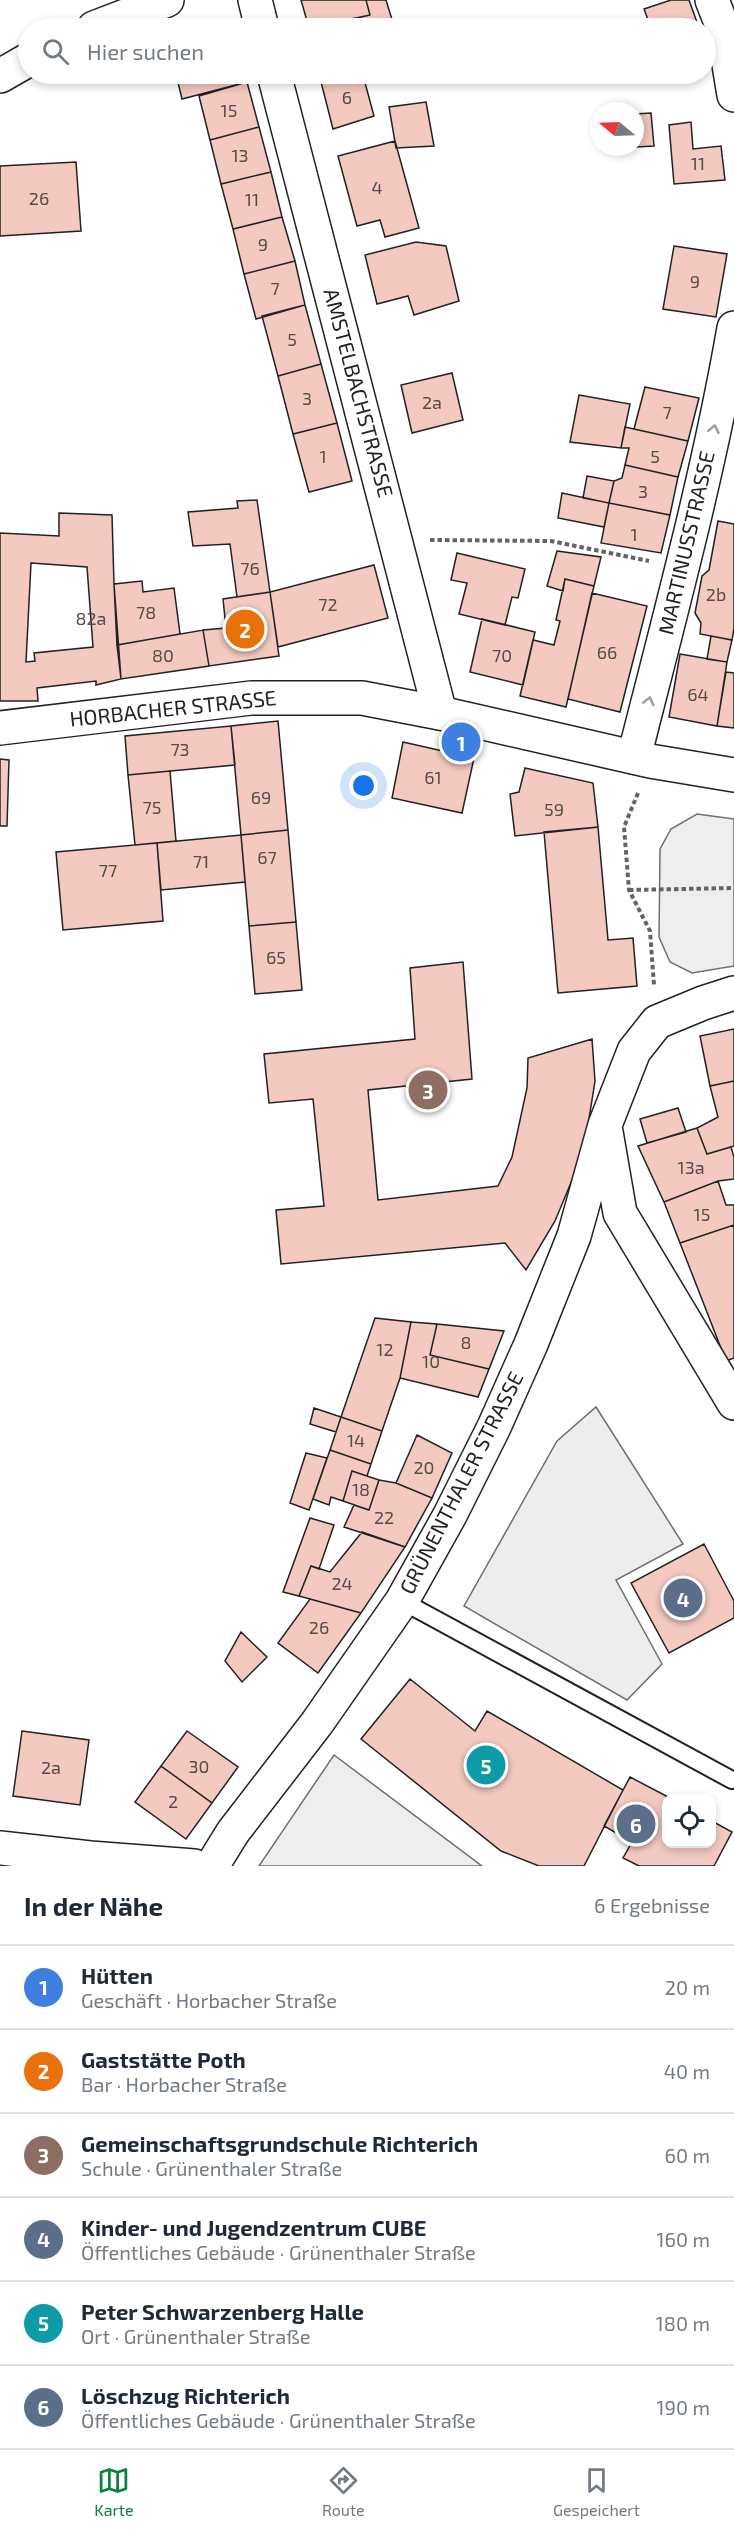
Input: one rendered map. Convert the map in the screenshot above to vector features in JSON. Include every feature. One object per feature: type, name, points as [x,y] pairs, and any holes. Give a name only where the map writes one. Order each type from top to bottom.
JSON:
[{"type":"street","points":[[120,18],[167,0]]},
{"type":"street","points":[[255,0],[260,18]]},
{"type":"street","points":[[712,0],[723,28],[734,95]]},
{"type":"street","points":[[0,76],[18,66]]},
{"type":"street","name":"AMSTELBACHSTRASSE","points":[[277,84],[440,713]]},
{"type":"street","name":"MARTINUSSTRASSE","points":[[642,759],[682,568],[729,380],[734,328]]},
{"type":"street","name":"HORBACHER STRASSE","points":[[0,728],[251,698],[362,698],[440,713],[642,759],[734,775]]},
{"type":"street","name":"GRÜNENTHALER STRASSE","points":[[212,1866],[233,1832],[317,1723],[402,1601],[450,1515],[494,1427],[531,1344],[574,1236],[604,1125],[634,1051],[657,1022],[734,993]]},
{"type":"street","points":[[604,1125],[620,1213],[734,1403]]},
{"type":"street","points":[[0,1848],[194,1866]]},
{"type":"lane","points":[[402,1601],[732,1780]]},
{"type":"path","points":[[462,540],[551,541],[682,568]]},
{"type":"path","points":[[642,759],[624,827],[629,890],[650,931],[657,1022]]},
{"type":"path","points":[[629,890],[734,888]]},
{"type":"shaded area","points":[[697,814],[734,819],[734,966],[692,973],[670,962],[659,937],[660,849],[671,829]]},
{"type":"shaded area","points":[[596,1407],[683,1544],[616,1580],[662,1664],[627,1700],[464,1606],[557,1441]]},
{"type":"shaded area","points":[[334,1755],[482,1866],[259,1866]]},
{"type":"building","points":[[301,0],[366,0],[370,15],[356,18],[306,18]]},
{"type":"building","points":[[366,0],[386,0],[392,18],[357,18],[370,15]]},
{"type":"building","points":[[671,0],[689,0],[695,18],[647,18],[644,9]]},
{"type":"building","points":[[178,84],[239,84],[182,99]]},
{"type":"building","points":[[248,84],[259,127],[210,140],[199,96]]},
{"type":"building","points":[[322,84],[365,84],[374,116],[333,129]]},
{"type":"building","points":[[426,102],[434,146],[396,148],[389,107]]},
{"type":"building","points":[[644,113],[651,113],[654,146],[644,147]]},
{"type":"building","points":[[691,122],[693,149],[721,146],[725,180],[674,184],[669,125]]},
{"type":"building","points":[[259,127],[271,172],[221,184],[210,140]]},
{"type":"building","points":[[395,141],[419,228],[385,237],[380,220],[357,226],[338,156]]},
{"type":"building","points":[[76,162],[81,231],[0,236],[0,166]]},
{"type":"building","points":[[271,172],[282,217],[233,229],[221,184]]},
{"type":"building","points":[[282,217],[295,261],[244,274],[233,229]]},
{"type":"building","points":[[416,242],[446,246],[459,301],[414,315],[408,296],[377,304],[365,255]]},
{"type":"building","points":[[674,246],[727,254],[716,317],[663,309]]},
{"type":"building","points":[[295,261],[305,305],[256,319],[244,274]]},
{"type":"building","points":[[305,305],[321,364],[278,376],[262,316]]},
{"type":"building","points":[[321,364],[337,423],[293,434],[278,376]]},
{"type":"building","points":[[452,373],[463,420],[412,433],[401,385]]},
{"type":"building","points":[[645,387],[699,398],[688,441],[634,429]]},
{"type":"building","points":[[579,395],[630,404],[621,448],[570,442]]},
{"type":"building","points":[[337,423],[352,481],[309,492],[293,434]]},
{"type":"building","points":[[625,427],[688,441],[678,477],[625,465],[629,448],[621,448]]},
{"type":"building","points":[[625,465],[678,477],[670,515],[609,503],[614,481],[622,478]]},
{"type":"building","points":[[587,476],[614,481],[609,503],[583,498]]},
{"type":"building","points":[[562,493],[609,503],[604,527],[558,518]]},
{"type":"building","points":[[257,500],[270,592],[237,597],[230,544],[193,546],[188,512],[238,508],[237,501]]},
{"type":"building","points":[[609,503],[670,515],[661,553],[601,543]]},
{"type":"building","points":[[59,513],[112,515],[121,679],[96,685],[96,681],[37,688],[38,701],[0,701],[0,533],[59,536]],"holes":[[[31,563],[87,567],[93,647],[34,653],[35,661],[26,662]]]},
{"type":"building","points":[[718,521],[734,524],[732,640],[700,634],[701,623],[695,613],[702,576],[709,570]]},
{"type":"building","points":[[557,551],[601,557],[594,586],[565,579],[563,591],[547,586]]},
{"type":"building","points":[[457,553],[525,569],[518,598],[512,597],[505,625],[459,614],[467,583],[451,580]]},
{"type":"building","points":[[374,565],[388,618],[278,647],[270,592]]},
{"type":"building","points":[[565,579],[594,586],[566,707],[520,696],[533,640],[554,645],[560,621],[556,620]]},
{"type":"building","points":[[142,581],[143,592],[174,588],[180,634],[117,645],[114,584]]},
{"type":"building","points":[[270,592],[279,656],[209,666],[203,630],[226,628],[223,599]]},
{"type":"building","points":[[592,593],[647,606],[620,712],[568,699]]},
{"type":"building","points":[[482,619],[535,632],[523,685],[470,672]]},
{"type":"building","points":[[203,630],[209,666],[121,679],[117,645]]},
{"type":"building","points":[[711,636],[732,640],[727,662],[707,659]]},
{"type":"building","points":[[680,654],[727,662],[717,726],[669,717]]},
{"type":"building","points":[[726,672],[734,673],[734,728],[717,726]]},
{"type":"building","points":[[278,721],[288,830],[241,835],[231,726]]},
{"type":"building","points":[[231,726],[235,765],[128,775],[125,736]]},
{"type":"building","points":[[403,742],[474,758],[462,813],[392,798]]},
{"type":"building","points":[[0,759],[9,760],[7,826],[0,826]]},
{"type":"building","points":[[525,768],[593,783],[598,827],[515,836],[510,794],[519,792]]},
{"type":"building","points":[[170,771],[176,841],[135,845],[128,775]]},
{"type":"building","points":[[598,827],[608,940],[633,938],[637,986],[558,993],[544,832]]},
{"type":"building","points":[[288,830],[296,922],[249,926],[241,835]]},
{"type":"building","points":[[241,835],[245,882],[161,890],[157,843]]},
{"type":"building","points":[[157,843],[163,921],[63,930],[56,852]]},
{"type":"building","points":[[296,922],[302,990],[255,994],[249,926]]},
{"type":"building","points":[[463,962],[472,1079],[368,1090],[378,1200],[498,1186],[512,1157],[527,1088],[528,1058],[592,1039],[595,1081],[588,1125],[575,1173],[555,1221],[526,1270],[505,1243],[281,1264],[276,1210],[324,1206],[313,1099],[269,1103],[264,1054],[415,1039],[410,968]]},
{"type":"building","points":[[734,1029],[734,1081],[710,1086],[700,1036]]},
{"type":"building","points":[[734,1081],[734,1146],[707,1154],[697,1128],[718,1117],[710,1086]]},
{"type":"building","points":[[678,1108],[686,1132],[647,1143],[640,1119]]},
{"type":"building","points":[[697,1128],[707,1154],[731,1147],[734,1157],[734,1179],[718,1181],[664,1202],[638,1146]]},
{"type":"building","points":[[718,1181],[726,1205],[734,1205],[734,1225],[680,1243],[664,1202]]},
{"type":"building","points":[[734,1225],[734,1358],[726,1361],[680,1243]]},
{"type":"building","points":[[375,1318],[411,1322],[400,1378],[382,1431],[341,1417]]},
{"type":"building","points":[[411,1322],[437,1324],[430,1355],[489,1369],[478,1397],[400,1378]]},
{"type":"building","points":[[437,1324],[504,1331],[489,1369],[430,1355]]},
{"type":"building","points":[[314,1408],[341,1417],[336,1432],[310,1424]]},
{"type":"building","points":[[341,1417],[382,1431],[371,1464],[330,1450]]},
{"type":"building","points":[[417,1435],[452,1453],[432,1498],[396,1483]]},
{"type":"building","points":[[330,1450],[371,1464],[367,1476],[352,1471],[343,1501],[331,1497],[329,1505],[313,1499]]},
{"type":"building","points":[[306,1453],[327,1458],[309,1510],[290,1503]]},
{"type":"building","points":[[352,1471],[379,1480],[369,1510],[343,1501]]},
{"type":"building","points":[[379,1480],[396,1483],[432,1498],[405,1547],[344,1527],[354,1505],[369,1510]]},
{"type":"building","points":[[310,1518],[334,1525],[319,1569],[311,1566],[299,1596],[283,1592]]},
{"type":"building","points":[[362,1532],[405,1547],[361,1613],[299,1596],[311,1566],[330,1572]]},
{"type":"building","points":[[704,1544],[734,1601],[734,1618],[669,1653],[631,1583]]},
{"type":"building","points":[[310,1599],[361,1613],[318,1673],[278,1643]]},
{"type":"building","points":[[241,1632],[267,1657],[242,1682],[225,1661]]},
{"type":"building","points":[[410,1679],[475,1731],[487,1711],[623,1790],[584,1866],[539,1866],[501,1851],[361,1739]]},
{"type":"building","points":[[22,1731],[89,1740],[80,1805],[13,1796]]},
{"type":"building","points":[[187,1731],[238,1767],[212,1803],[161,1766]]},
{"type":"building","points":[[161,1766],[212,1803],[186,1839],[135,1802]]},
{"type":"building","points":[[630,1777],[662,1794],[662,1848],[716,1848],[716,1823],[732,1832],[714,1866],[639,1866],[623,1858],[632,1842],[604,1826]]},
{"type":"place","name":"Gaststätte Poth","points":[[245,629]]},
{"type":"place","name":"Hütten","points":[[461,742]]},
{"type":"place","name":"Gemeinschaftsgrundschule Richterich","points":[[428,1090]]},
{"type":"place","name":"Kinder- und Jugendzentrum CUBE","points":[[683,1598]]},
{"type":"place","name":"Peter Schwarzenberg Halle","points":[[486,1765]]},
{"type":"place","name":"Löschzug Richterich","points":[[636,1824]]}]
